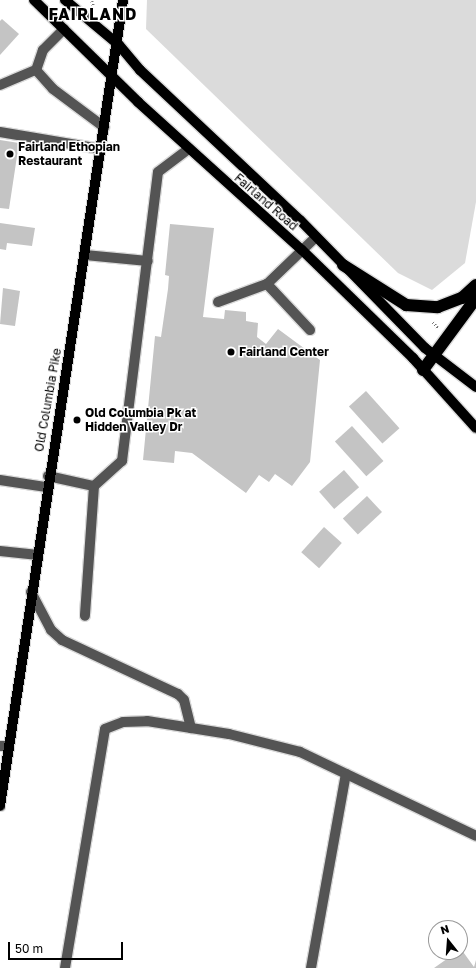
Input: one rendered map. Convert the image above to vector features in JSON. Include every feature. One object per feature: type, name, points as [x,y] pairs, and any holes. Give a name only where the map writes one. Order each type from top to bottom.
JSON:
[{"type":"highway","points":[[343,265],[406,305],[438,307],[462,298],[476,285]]},
{"type":"highway","points":[[424,370],[436,356],[476,298]]},
{"type":"main road","name":"Fairland Road","points":[[34,0],[190,149],[302,250],[424,370],[476,428]]},
{"type":"main road","name":"Fairland Road","points":[[65,0],[119,45],[140,70],[316,237],[436,356],[476,388]]},
{"type":"main road","name":"Old Columbia Pike","points":[[0,806],[4,746],[31,592],[46,487],[85,255],[112,76],[119,45],[123,0]]},
{"type":"street","points":[[0,85],[36,70],[43,50],[64,29]]},
{"type":"street","points":[[36,70],[53,89],[104,128]]},
{"type":"street","points":[[0,132],[101,149]]},
{"type":"street","points":[[85,616],[94,486],[122,461],[158,172],[190,149]]},
{"type":"street","points":[[218,302],[267,284],[316,237]]},
{"type":"street","points":[[85,255],[148,261]]},
{"type":"street","points":[[267,284],[310,330]]},
{"type":"street","points":[[48,476],[94,486]]},
{"type":"street","points":[[0,480],[46,487]]},
{"type":"street","points":[[0,551],[36,555]]},
{"type":"street","points":[[31,592],[52,630],[62,640],[178,694],[184,700],[191,728]]},
{"type":"street","points":[[65,968],[105,729],[124,722],[147,721],[191,728],[300,752],[476,836]]},
{"type":"street","points":[[311,968],[346,774]]},
{"type":"shaded area","points":[[147,0],[476,0],[476,202],[465,263],[432,290],[398,273],[146,29]]},
{"type":"building","points":[[2,19],[19,34],[0,55],[0,21]]},
{"type":"building","points":[[0,140],[19,143],[9,209],[0,208]]},
{"type":"building","points":[[0,223],[35,228],[32,246],[7,243],[6,250],[0,249]]},
{"type":"building","name":"Fairland Center","points":[[170,224],[214,228],[203,317],[224,319],[225,310],[246,312],[246,321],[258,323],[257,337],[266,344],[278,329],[320,360],[310,462],[292,486],[275,474],[269,482],[259,475],[246,493],[192,453],[175,451],[174,463],[143,460],[155,336],[161,337],[168,289],[169,276],[165,275]]},
{"type":"building","points":[[3,288],[20,291],[15,326],[0,324]]},
{"type":"building","points":[[366,391],[399,428],[382,444],[349,406]]},
{"type":"building","points":[[352,426],[383,461],[366,476],[335,441]]},
{"type":"building","points":[[344,470],[359,487],[334,509],[319,492]]},
{"type":"building","points":[[367,496],[382,512],[358,535],[343,519]]},
{"type":"building","points":[[324,527],[342,543],[319,568],[301,552]]},
{"type":"building","points":[[468,959],[474,967],[476,960],[476,968],[434,968],[445,960],[468,960]]},
{"type":"place","name":"Fairland Ethopian Restaurant","points":[[10,154]]},
{"type":"place","name":"Fairland Center","points":[[231,352]]},
{"type":"place","name":"Old Columbia Pk at Hidden Valley Dr","points":[[77,420]]},
{"type":"district","name":"FAIRLAND","points":[[93,14]]}]
